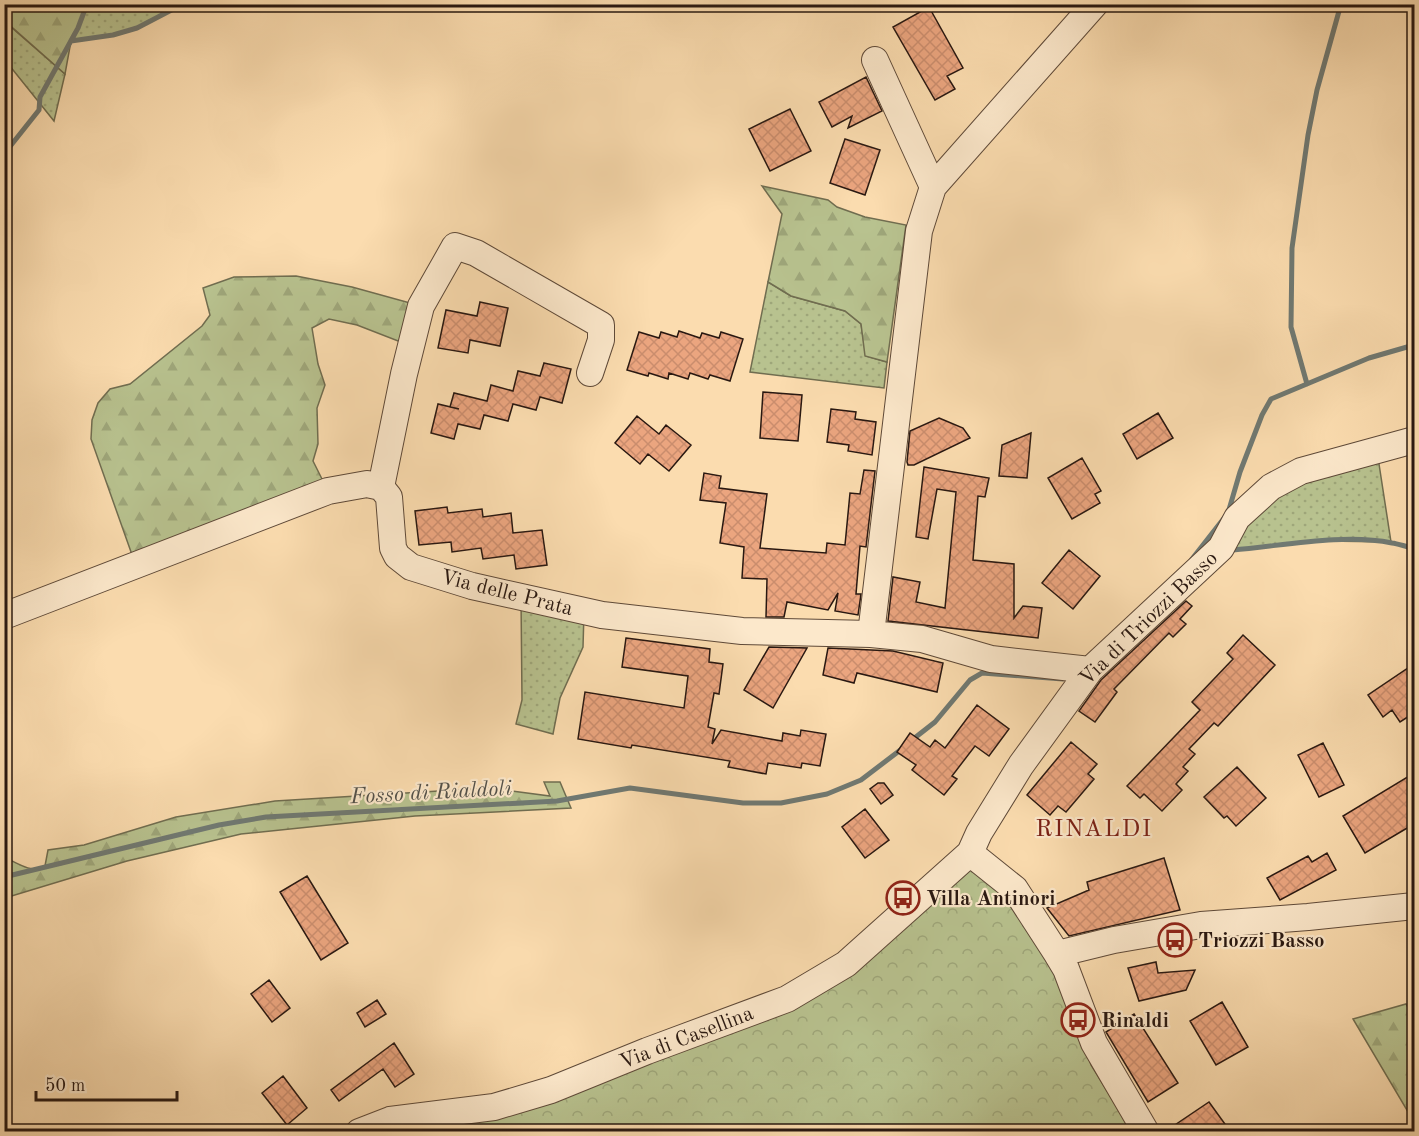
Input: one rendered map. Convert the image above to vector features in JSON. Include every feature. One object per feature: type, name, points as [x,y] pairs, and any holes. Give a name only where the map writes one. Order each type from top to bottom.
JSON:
[{"type":"street","points":[[872,634],[919,231],[933,187],[1095,4]]},
{"type":"street","points":[[875,60],[933,187]]},
{"type":"street","points":[[4,616],[328,491],[367,484],[381,487],[404,374],[421,306],[455,246],[476,253],[601,325],[601,340],[590,372]]},
{"type":"street","name":"Via di Triozzi Basso","points":[[970,853],[979,833],[1021,765],[1090,670],[1221,548],[1238,518],[1271,487],[1301,471],[1414,440]]},
{"type":"street","name":"Via delle Prata","points":[[381,487],[389,497],[393,548],[397,556],[411,567],[472,586],[602,615],[742,631],[872,634],[922,639],[991,659],[1090,670]]},
{"type":"street","points":[[970,853],[1015,889],[1057,954],[1066,969],[1094,1043],[1146,1131]]},
{"type":"street","name":"Via di Casellina","points":[[359,1131],[390,1120],[494,1107],[551,1090],[647,1051],[787,999],[846,964],[970,853]]},
{"type":"street","points":[[1057,954],[1114,940],[1201,925],[1414,906]]},
{"type":"green space","points":[[4,5],[87,5],[71,41],[65,74],[5,21]]},
{"type":"green space","points":[[87,5],[156,5],[163,15],[137,28],[113,35],[71,41]]},
{"type":"green space","points":[[4,21],[65,74],[54,121],[5,60]]},
{"type":"green space","points":[[762,186],[828,200],[837,207],[865,217],[906,225],[887,362],[865,356],[861,324],[845,311],[791,296],[768,282],[782,214]]},
{"type":"green space","points":[[296,276],[352,287],[421,306],[411,346],[357,325],[329,319],[312,328],[318,364],[325,385],[317,408],[318,444],[313,461],[328,491],[136,566],[91,439],[92,420],[98,403],[110,389],[130,384],[202,326],[210,315],[203,288],[234,277]]},
{"type":"green space","points":[[768,282],[791,296],[845,311],[861,324],[866,356],[887,362],[884,388],[750,372]]},
{"type":"green space","points":[[1377,451],[1391,542],[1325,541],[1233,550],[1237,518],[1271,487]]},
{"type":"green space","points":[[521,597],[584,612],[583,647],[560,698],[553,734],[516,724],[522,700]]},
{"type":"green space","points":[[544,782],[560,782],[571,808],[415,816],[241,834],[127,861],[5,898],[5,864],[12,861],[28,868],[40,868],[45,866],[48,850],[84,845],[176,817],[275,801],[488,788],[550,796]]},
{"type":"green space","points":[[970,853],[1057,954],[1091,1065],[1132,1131],[359,1132],[494,1107],[787,999]]},
{"type":"green space","points":[[1406,1004],[1414,1017],[1414,1115],[1411,1117],[1353,1019]]},
{"type":"building","points":[[929,7],[963,68],[947,76],[955,89],[935,100],[893,27]]},
{"type":"building","points":[[866,77],[882,111],[848,128],[852,116],[832,127],[819,102]]},
{"type":"building","points":[[790,109],[811,151],[770,171],[749,129]]},
{"type":"building","points":[[845,139],[880,150],[865,195],[830,183]]},
{"type":"building","points":[[480,302],[508,308],[500,346],[470,340],[468,353],[438,348],[446,310],[477,316]]},
{"type":"building","points":[[679,331],[700,338],[702,333],[719,338],[721,332],[743,339],[730,381],[710,375],[708,379],[690,373],[688,379],[669,373],[668,379],[627,370],[639,332],[659,338],[661,332],[677,337]]},
{"type":"building","points":[[544,363],[571,369],[562,403],[540,397],[536,410],[513,404],[508,421],[484,415],[480,429],[458,424],[454,439],[431,433],[438,404],[450,407],[454,393],[487,401],[491,385],[513,391],[518,371],[540,376]]},
{"type":"building","points":[[763,392],[802,395],[798,441],[760,438]]},
{"type":"building","points":[[831,409],[856,412],[855,419],[876,422],[872,455],[848,451],[849,445],[827,442]]},
{"type":"building","points":[[1158,413],[1173,438],[1137,459],[1123,434]]},
{"type":"building","points":[[637,416],[659,434],[666,425],[691,445],[669,471],[648,454],[640,464],[615,443]]},
{"type":"building","points":[[939,418],[963,428],[970,438],[914,465],[908,465],[910,431]]},
{"type":"building","points":[[1031,433],[1027,478],[999,476],[1002,445]]},
{"type":"building","points":[[1082,458],[1101,491],[1095,494],[1100,503],[1072,519],[1048,478]]},
{"type":"building","points":[[924,467],[989,478],[985,497],[978,496],[973,560],[1014,564],[1014,618],[1023,606],[1042,608],[1038,638],[888,621],[893,577],[920,582],[916,602],[945,608],[956,492],[937,489],[928,539],[916,537]]},
{"type":"building","points":[[864,470],[875,471],[866,547],[860,546],[856,594],[861,594],[858,615],[835,611],[838,593],[828,610],[787,602],[784,617],[766,617],[767,579],[742,578],[744,547],[720,543],[726,503],[700,500],[704,473],[721,476],[719,488],[767,494],[760,548],[826,553],[827,543],[845,545],[850,493],[860,494]]},
{"type":"building","points":[[447,507],[448,513],[482,509],[483,517],[511,513],[513,533],[542,530],[547,565],[516,569],[514,555],[483,559],[481,548],[452,552],[451,542],[419,545],[415,511]]},
{"type":"building","points":[[1069,550],[1100,576],[1073,609],[1042,583]]},
{"type":"building","points":[[1186,601],[1192,606],[1180,619],[1186,624],[1173,637],[1169,633],[1114,689],[1117,692],[1095,722],[1079,711],[1101,680]]},
{"type":"building","points":[[1243,635],[1275,665],[1218,726],[1214,723],[1189,749],[1195,754],[1183,767],[1188,771],[1176,784],[1182,790],[1162,811],[1144,794],[1140,798],[1127,786],[1200,710],[1192,702],[1233,659],[1227,653]]},
{"type":"building","points":[[626,638],[710,649],[709,662],[723,664],[719,694],[714,693],[708,727],[715,729],[712,744],[721,730],[782,741],[783,733],[800,736],[801,730],[826,734],[820,766],[802,763],[801,768],[768,763],[766,774],[728,767],[730,761],[578,739],[585,692],[684,708],[688,676],[622,667]]},
{"type":"building","points":[[769,647],[807,648],[773,708],[744,690]]},
{"type":"building","points":[[828,648],[893,651],[943,663],[937,692],[857,673],[854,683],[823,675]]},
{"type":"building","points":[[1414,664],[1414,713],[1400,722],[1392,710],[1383,717],[1368,695]]},
{"type":"building","points":[[977,705],[1009,729],[989,756],[975,746],[952,776],[957,779],[944,795],[912,770],[916,765],[897,752],[910,733],[930,747],[935,740],[945,748]]},
{"type":"building","points":[[1071,742],[1097,764],[1088,774],[1094,779],[1066,812],[1058,806],[1050,815],[1027,795]]},
{"type":"building","points":[[1323,743],[1344,785],[1319,797],[1298,755]]},
{"type":"building","points":[[1237,767],[1266,798],[1236,826],[1227,816],[1224,818],[1204,797]]},
{"type":"building","points":[[1414,773],[1414,824],[1365,853],[1343,816]]},
{"type":"building","points":[[878,783],[884,783],[893,795],[881,804],[870,789]]},
{"type":"building","points":[[865,809],[889,840],[865,858],[842,827]]},
{"type":"building","points":[[1327,853],[1336,870],[1280,900],[1267,878],[1308,856],[1312,862]]},
{"type":"building","points":[[1164,858],[1180,910],[1069,936],[1047,908],[1089,890],[1087,882]]},
{"type":"building","points":[[307,876],[348,943],[321,960],[280,892]]},
{"type":"building","points":[[1156,962],[1158,973],[1195,970],[1186,990],[1139,1001],[1128,968]]},
{"type":"building","points":[[269,980],[290,1008],[272,1022],[251,994]]},
{"type":"building","points":[[377,1000],[386,1014],[365,1027],[357,1013]]},
{"type":"building","points":[[1222,1002],[1248,1047],[1216,1065],[1190,1021]]},
{"type":"building","points":[[1134,1014],[1178,1083],[1148,1102],[1106,1032]]},
{"type":"building","points":[[394,1043],[414,1074],[395,1087],[383,1069],[339,1101],[331,1090]]},
{"type":"building","points":[[283,1076],[307,1108],[287,1125],[262,1093]]},
{"type":"building","points":[[1209,1102],[1230,1131],[1166,1131]]},
{"type":"waterway","points":[[4,154],[39,110],[40,97],[78,28],[87,4]]},
{"type":"waterway","points":[[71,41],[113,35],[137,28],[183,4]]},
{"type":"waterway","points":[[1307,384],[1291,327],[1292,248],[1308,135],[1317,90],[1341,4]]},
{"type":"waterway","points":[[1192,559],[1228,513],[1240,472],[1262,415],[1271,399],[1369,358],[1414,345]]},
{"type":"waterway","name":"Fosso di Rialdoli","points":[[1230,547],[1233,550],[1353,539],[1395,543],[1414,548]]},
{"type":"waterway","points":[[912,740],[935,722],[970,680],[982,673],[1063,679]]},
{"type":"waterway","name":"Fosso di Rialdoli","points":[[4,877],[219,825],[266,817],[557,801],[630,788],[743,803],[781,803],[827,794],[861,780],[903,748]]},
{"type":"place","name":"Villa Antinori","points":[[903,898]]},
{"type":"place","name":"Triozzi Basso","points":[[1175,940]]},
{"type":"place","name":"Rinaldi","points":[[1078,1020]]},
{"type":"district","name":"RINALDI","points":[[1094,828]]}]
